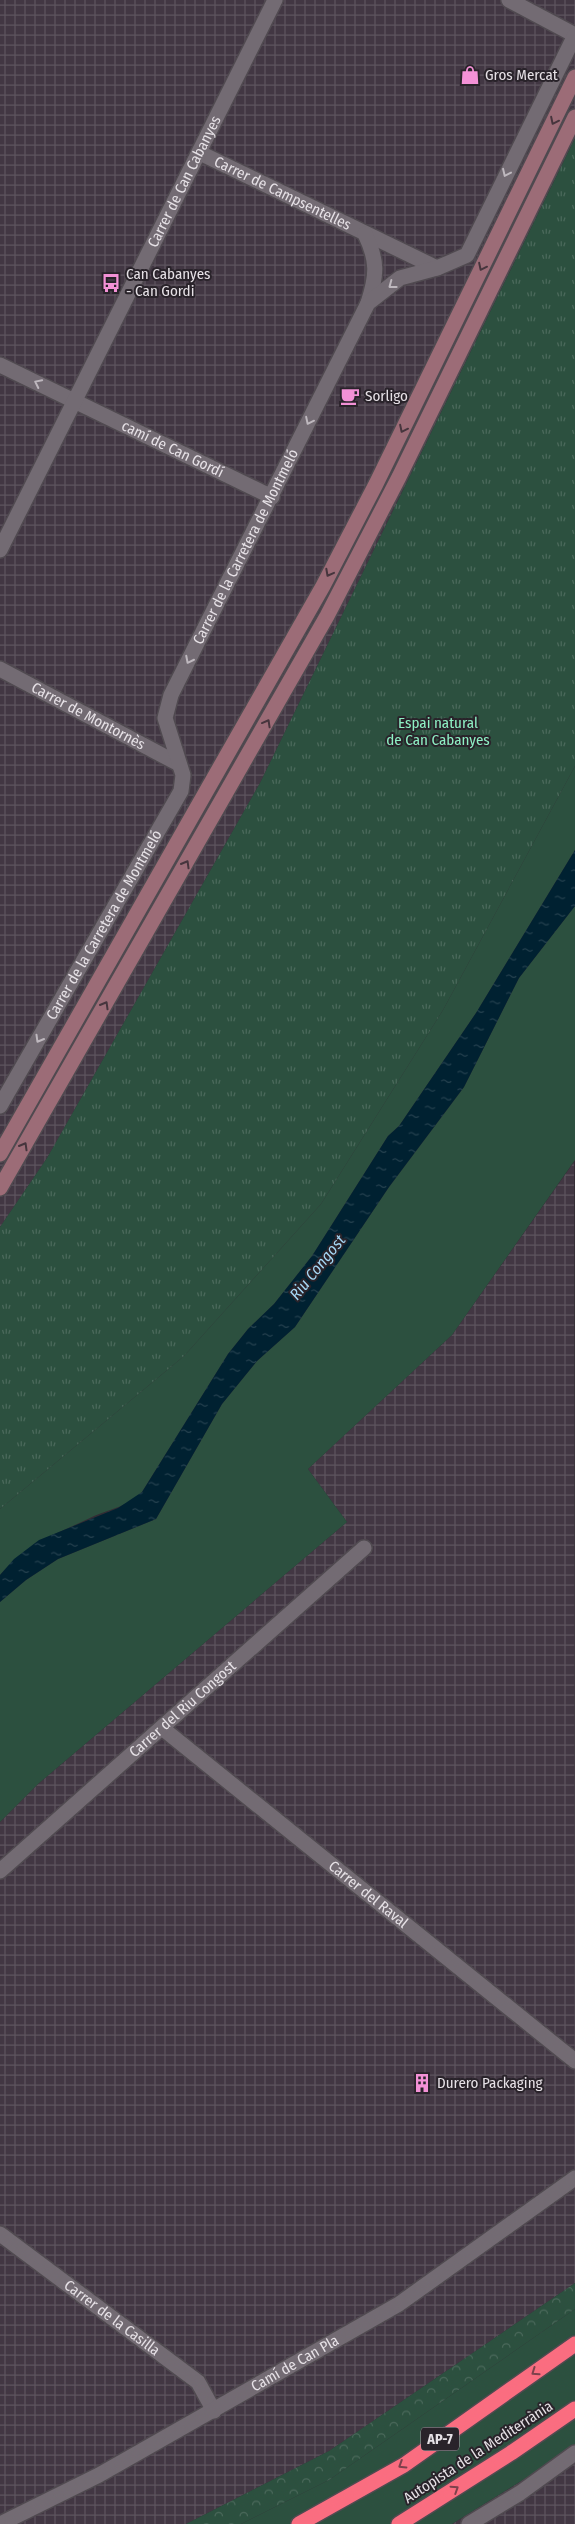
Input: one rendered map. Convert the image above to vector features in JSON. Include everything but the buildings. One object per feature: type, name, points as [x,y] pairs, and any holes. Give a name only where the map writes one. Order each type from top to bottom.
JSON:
[{"type":"highway","name":"Autopista de la Mediterrània","points":[[299,2524],[404,2465],[575,2344]]},
{"type":"highway","name":"Autopista de la Mediterrània","points":[[399,2524],[511,2453],[575,2409]]},
{"type":"street","name":"Carrer de Can Cabanyes","points":[[0,550],[76,402],[275,0]]},
{"type":"street","points":[[509,0],[575,35]]},
{"type":"street","name":"Carrer de la Carretera de Montmeló","points":[[0,1106],[181,791],[184,781],[177,763],[165,718],[171,695],[368,303],[400,278],[437,268],[467,255],[575,35]]},
{"type":"street","points":[[0,1154],[323,586],[376,484],[575,77]]},
{"type":"street","points":[[0,1188],[327,616],[399,476],[575,117]]},
{"type":"street","name":"Carrer de Campsentelles","points":[[200,153],[437,268]]},
{"type":"street","name":"Carrer de Campsentelles","points":[[365,234],[374,253],[376,280],[368,303]]},
{"type":"street","name":"camí de Can Gordí","points":[[0,364],[272,496]]},
{"type":"street","name":"Carrer de Montornès","points":[[0,669],[177,763]]},
{"type":"street","name":"Carrer del Riu Congost","points":[[0,1871],[364,1548]]},
{"type":"street","name":"Carrer del Raval","points":[[162,1728],[575,2061]]},
{"type":"street","name":"Camí de Can Pla","points":[[0,2524],[99,2475],[399,2304],[575,2178]]},
{"type":"street","name":"Carrer de la Casilla","points":[[0,2234],[198,2382],[214,2411]]},
{"type":"street","points":[[469,2524],[520,2494],[575,2453]]},
{"type":"shaded area","points":[[0,0],[575,0],[575,138],[260,783],[47,1158],[0,1227]]},
{"type":"shaded area","points":[[574,1162],[575,2283],[329,2451],[186,2524],[0,2524],[0,1822],[38,1784],[347,1522],[308,1469],[452,1335]]},
{"type":"shaded area","points":[[575,2444],[575,2524],[452,2524],[542,2468]]},
{"type":"green space","name":"Espai natural de Can Cabanyes","points":[[575,138],[575,766],[443,1010],[321,1204],[184,1356],[0,1509],[0,1227],[47,1158],[260,783]]},
{"type":"green space","points":[[575,766],[575,850],[476,1013],[399,1126],[388,1136],[312,1256],[274,1304],[248,1329],[228,1354],[142,1492],[125,1504],[94,1516],[33,1546],[11,1563],[0,1575],[0,1509],[184,1356],[321,1204],[443,1010]]},
{"type":"green space","points":[[575,906],[575,1160],[452,1335],[308,1469],[347,1522],[38,1784],[0,1822],[0,1602],[26,1580],[58,1559],[156,1519],[222,1404],[257,1361],[295,1327],[389,1187],[464,1087],[519,978]]},
{"type":"green space","points":[[575,2283],[575,2309],[329,2480],[241,2524],[186,2524],[329,2451]]},
{"type":"green space","points":[[575,2309],[575,2444],[542,2468],[452,2524],[241,2524],[329,2480]]},
{"type":"water","name":"Riu Congost","points":[[575,850],[575,906],[519,978],[464,1087],[389,1187],[295,1327],[257,1361],[222,1404],[156,1519],[58,1559],[26,1580],[0,1602],[0,1575],[14,1559],[39,1540],[118,1508],[142,1492],[228,1354],[248,1329],[274,1304],[312,1256],[388,1136],[399,1126],[476,1013]]},
{"type":"place","name":"Gros Mercat","points":[[470,75]]},
{"type":"place","name":"Can Cabanyes - Can Gordi","points":[[111,283]]},
{"type":"place","name":"Sorligo","points":[[350,396]]},
{"type":"place","name":"Durero Packaging","points":[[422,2083]]}]
